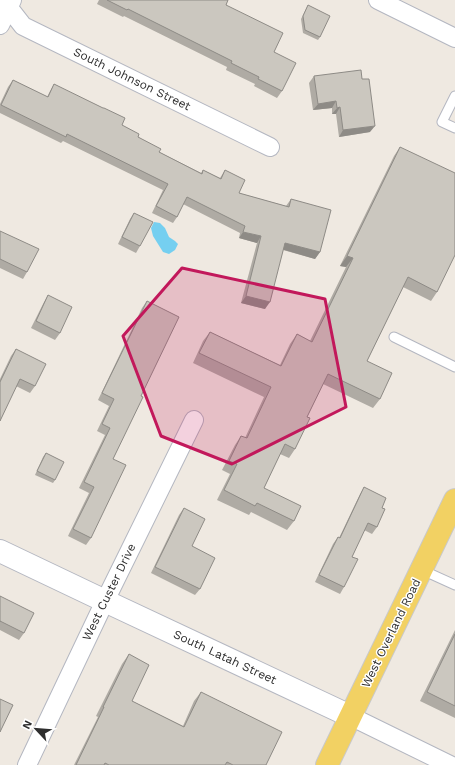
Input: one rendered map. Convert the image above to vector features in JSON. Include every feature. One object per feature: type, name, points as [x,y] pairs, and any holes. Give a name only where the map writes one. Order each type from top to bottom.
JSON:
[{"type":"main road","name":"West Overland Road","points":[[327,765],[455,500]]},
{"type":"street","points":[[378,0],[455,38]]},
{"type":"street","points":[[0,25],[7,4]]},
{"type":"street","name":"South Johnson Street","points":[[7,4],[23,26],[270,147]]},
{"type":"street","name":"West Custer Drive","points":[[27,765],[104,601],[194,420]]},
{"type":"street","name":"South Latah Street","points":[[0,550],[450,765]]},
{"type":"lane","points":[[455,96],[442,122],[455,128]]},
{"type":"lane","points":[[394,337],[455,367]]},
{"type":"lane","points":[[422,570],[455,585]]},
{"type":"highlighted area","points":[[182,268],[325,299],[346,407],[232,464],[161,436],[123,336]]},
{"type":"water","points":[[154,222],[160,223],[165,228],[169,237],[178,244],[175,250],[169,254],[163,252],[153,236],[151,228]]},
{"type":"building","points":[[107,0],[228,0],[226,5],[283,33],[274,52],[296,63],[282,91],[258,79],[259,77],[231,63],[232,61]]},
{"type":"building","points":[[308,5],[330,16],[320,37],[305,30],[303,16]]},
{"type":"building","points":[[361,70],[362,79],[369,79],[375,126],[343,130],[340,107],[337,108],[336,101],[318,104],[314,76]]},
{"type":"building","points":[[13,80],[48,97],[54,84],[125,118],[122,125],[139,134],[138,137],[161,149],[159,152],[202,174],[203,170],[221,179],[225,170],[245,180],[239,193],[289,207],[291,199],[331,210],[320,252],[285,243],[270,302],[246,296],[261,236],[243,232],[245,226],[187,197],[177,217],[156,206],[168,184],[67,134],[66,137],[1,105]]},
{"type":"building","points":[[400,147],[455,173],[455,255],[437,292],[408,277],[367,361],[392,373],[380,399],[328,374],[307,417],[310,418],[295,449],[285,444],[264,488],[301,506],[294,521],[257,503],[255,506],[224,490],[237,464],[229,461],[241,436],[247,438],[271,387],[199,353],[210,332],[281,366],[297,334],[312,342],[353,258],[347,256]]},
{"type":"building","points":[[134,213],[153,222],[140,246],[122,237]]},
{"type":"building","points":[[0,231],[39,249],[27,272],[0,259]]},
{"type":"building","points":[[48,295],[72,307],[60,333],[36,321]]},
{"type":"building","points":[[147,301],[179,317],[113,459],[126,465],[91,538],[73,529],[94,487],[84,482],[110,428],[102,424],[114,399],[102,393]]},
{"type":"building","points":[[16,349],[46,364],[35,386],[20,379],[0,421],[0,382]]},
{"type":"building","points":[[46,453],[64,462],[55,480],[37,471]]},
{"type":"building","points":[[364,487],[386,498],[382,508],[385,509],[377,527],[368,523],[352,557],[358,559],[344,587],[319,575],[338,537],[340,538]]},
{"type":"building","points":[[184,508],[205,519],[192,546],[215,558],[200,589],[155,567]]},
{"type":"building","points":[[0,596],[34,613],[24,633],[0,621]]},
{"type":"building","points":[[455,634],[455,706],[427,692]]},
{"type":"building","points":[[129,654],[149,665],[132,701],[184,727],[201,692],[282,732],[266,765],[233,765],[227,762],[225,765],[109,765],[105,763],[104,765],[76,765]]},
{"type":"building","points":[[0,699],[13,705],[0,732]]}]
